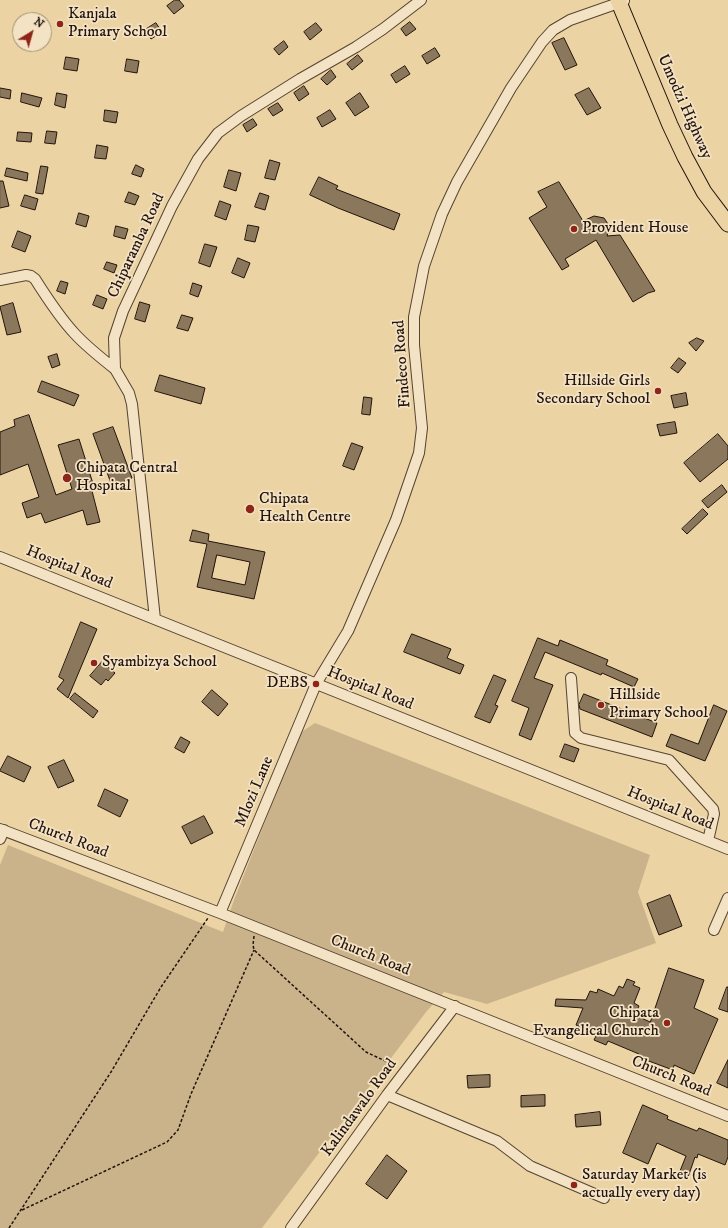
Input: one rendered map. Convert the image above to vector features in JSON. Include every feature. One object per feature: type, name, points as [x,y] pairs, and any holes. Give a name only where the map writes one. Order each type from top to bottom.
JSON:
[{"type":"highway","name":"Umodzi Highway","points":[[621,1],[670,125],[685,157],[704,192],[728,224]]},
{"type":"street","name":"Chiparamba Road","points":[[155,619],[132,404],[129,393],[115,369],[114,338],[123,311],[172,206],[198,159],[218,133],[241,116],[300,79],[356,47],[383,29],[421,0]]},
{"type":"street","name":"Findeco Road","points":[[316,684],[348,631],[396,520],[419,453],[422,428],[414,345],[414,317],[424,266],[442,214],[457,182],[511,88],[542,42],[553,30],[570,20],[621,1]]},
{"type":"street","points":[[0,280],[26,275],[35,279],[75,334],[115,369]]},
{"type":"street","name":"Hospital Road","points":[[0,556],[728,849]]},
{"type":"street","points":[[571,678],[575,733],[581,738],[669,760],[713,809],[714,814],[708,841]]},
{"type":"street","name":"Mlozi Lane","points":[[217,911],[316,684]]},
{"type":"street","name":"Church Road","points":[[1,833],[217,911],[728,1116]]},
{"type":"street","points":[[714,930],[728,898]]},
{"type":"street","name":"Kalindawalo Road","points":[[291,1228],[387,1095],[455,1006]]},
{"type":"street","points":[[387,1095],[497,1142],[530,1166],[604,1198]]},
{"type":"path","points":[[9,1228],[111,1072],[161,987],[217,911]]},
{"type":"path","points":[[20,1211],[167,1142],[178,1130],[254,950],[253,945],[256,927]]},
{"type":"path","points":[[254,950],[366,1052],[406,1070]]},
{"type":"shaded area","points":[[315,723],[650,855],[638,892],[656,943],[487,1004],[444,992],[426,1012],[262,1228],[0,1228],[0,865],[8,845],[223,932],[234,900],[300,733]]},
{"type":"building","points":[[175,0],[179,0],[184,6],[174,14],[167,6]]},
{"type":"building","points":[[410,22],[416,29],[406,36],[401,29]]},
{"type":"building","points":[[156,23],[162,32],[151,39],[145,30]]},
{"type":"building","points":[[316,23],[322,30],[310,40],[304,32]]},
{"type":"building","points":[[564,38],[577,65],[565,70],[552,43]]},
{"type":"building","points":[[284,41],[288,47],[279,55],[274,49]]},
{"type":"building","points":[[435,48],[440,56],[427,64],[422,56]]},
{"type":"building","points":[[358,55],[363,61],[352,70],[347,64]]},
{"type":"building","points":[[66,57],[79,59],[77,71],[64,69]]},
{"type":"building","points":[[127,59],[139,61],[137,73],[125,71]]},
{"type":"building","points":[[405,66],[410,74],[396,83],[391,75]]},
{"type":"building","points":[[331,70],[336,77],[327,85],[321,79]]},
{"type":"building","points":[[304,86],[309,94],[299,101],[294,93]]},
{"type":"building","points":[[0,88],[11,90],[10,99],[0,97]]},
{"type":"building","points":[[589,88],[601,108],[587,115],[575,95]]},
{"type":"building","points":[[22,93],[42,98],[39,107],[21,102]]},
{"type":"building","points":[[57,93],[67,95],[65,108],[55,105]]},
{"type":"building","points":[[360,93],[369,107],[355,116],[346,103]]},
{"type":"building","points":[[278,103],[283,110],[273,116],[268,109]]},
{"type":"building","points":[[105,110],[118,112],[116,123],[104,121]]},
{"type":"building","points":[[330,110],[336,119],[322,127],[317,118]]},
{"type":"building","points":[[253,119],[257,125],[247,132],[243,125]]},
{"type":"building","points":[[47,131],[57,132],[55,144],[45,143]]},
{"type":"building","points":[[18,132],[32,133],[31,142],[17,141]]},
{"type":"building","points":[[97,145],[108,147],[106,159],[95,158]]},
{"type":"building","points":[[270,160],[280,163],[275,180],[265,178]]},
{"type":"building","points":[[136,165],[144,169],[141,177],[132,174]]},
{"type":"building","points":[[41,166],[48,167],[43,194],[36,193]]},
{"type":"building","points":[[7,168],[28,173],[27,181],[5,176]]},
{"type":"building","points":[[229,170],[241,173],[236,191],[224,187]]},
{"type":"building","points":[[319,177],[338,186],[336,189],[400,214],[394,230],[338,208],[310,195]]},
{"type":"building","points":[[0,181],[3,181],[9,206],[0,208]]},
{"type":"building","points":[[559,182],[583,221],[594,216],[604,218],[610,227],[607,236],[620,235],[655,291],[648,293],[633,302],[596,240],[565,259],[569,266],[562,270],[529,218],[547,207],[538,192]]},
{"type":"building","points":[[129,192],[139,196],[135,205],[125,202]]},
{"type":"building","points":[[260,193],[269,196],[265,210],[255,207]]},
{"type":"building","points":[[25,195],[38,199],[35,210],[21,206]]},
{"type":"building","points":[[220,201],[231,205],[226,220],[215,216]]},
{"type":"building","points":[[79,213],[89,216],[86,227],[76,224]]},
{"type":"building","points":[[248,225],[259,227],[255,242],[245,240]]},
{"type":"building","points":[[116,226],[128,229],[125,239],[114,236]]},
{"type":"building","points":[[18,231],[31,236],[25,252],[12,247]]},
{"type":"building","points":[[205,244],[217,247],[210,267],[199,263]]},
{"type":"building","points":[[238,258],[250,263],[244,278],[232,273]]},
{"type":"building","points":[[107,262],[117,265],[114,273],[104,269]]},
{"type":"building","points":[[61,281],[68,283],[65,294],[57,291]]},
{"type":"building","points":[[193,283],[202,286],[198,297],[190,294]]},
{"type":"building","points":[[97,295],[107,299],[103,309],[93,305]]},
{"type":"building","points":[[140,302],[150,305],[145,322],[135,319]]},
{"type":"building","points":[[13,303],[21,332],[7,335],[0,307]]},
{"type":"building","points":[[182,315],[193,318],[188,331],[177,328]]},
{"type":"building","points":[[697,338],[704,341],[696,351],[689,343]]},
{"type":"building","points":[[57,354],[60,365],[52,368],[48,357]]},
{"type":"building","points":[[679,358],[686,363],[678,373],[671,368]]},
{"type":"building","points":[[160,375],[205,388],[201,404],[155,391]]},
{"type":"building","points":[[42,381],[79,395],[74,406],[38,392]]},
{"type":"building","points":[[686,393],[688,405],[674,408],[671,396]]},
{"type":"building","points":[[364,397],[372,398],[370,415],[362,414]]},
{"type":"building","points":[[29,415],[56,495],[72,489],[58,445],[79,439],[95,490],[92,491],[100,522],[87,525],[83,510],[45,523],[41,513],[27,518],[22,503],[39,497],[28,464],[0,475],[0,432],[15,426],[14,420]]},
{"type":"building","points":[[675,422],[677,433],[660,436],[657,425]]},
{"type":"building","points":[[113,427],[132,478],[112,486],[93,434]]},
{"type":"building","points":[[718,434],[728,446],[728,459],[700,482],[684,463]]},
{"type":"building","points":[[352,443],[363,447],[354,470],[343,466]]},
{"type":"building","points":[[722,485],[727,492],[708,508],[702,501]]},
{"type":"building","points":[[703,509],[708,514],[687,534],[682,529]]},
{"type":"building","points":[[193,530],[209,534],[208,541],[265,552],[254,599],[197,587],[207,544],[190,541]],"holes":[[[217,555],[250,562],[245,585],[212,578]]]},
{"type":"building","points":[[81,622],[97,629],[68,698],[57,689],[64,680],[59,677]]},
{"type":"building","points":[[412,634],[451,649],[447,658],[464,665],[460,674],[404,652]]},
{"type":"building","points":[[538,638],[558,646],[560,640],[608,660],[606,665],[638,679],[634,687],[602,673],[601,675],[545,652],[534,678],[553,685],[531,740],[519,735],[529,708],[512,701]]},
{"type":"building","points":[[102,662],[115,673],[108,681],[106,679],[101,685],[90,676]]},
{"type":"building","points":[[494,675],[506,680],[495,705],[498,706],[490,723],[475,717]]},
{"type":"building","points":[[212,690],[228,704],[218,716],[202,702]]},
{"type":"building","points":[[75,693],[98,711],[93,718],[70,699]]},
{"type":"building","points":[[584,694],[657,723],[652,737],[580,709],[579,705]]},
{"type":"building","points":[[714,705],[727,711],[705,761],[666,746],[671,734],[698,744]]},
{"type":"building","points":[[181,737],[190,742],[184,753],[175,748]]},
{"type":"building","points":[[565,744],[579,749],[574,762],[560,757]]},
{"type":"building","points":[[8,756],[31,767],[24,782],[0,771]]},
{"type":"building","points":[[64,760],[74,781],[58,788],[48,767]]},
{"type":"building","points":[[105,789],[128,800],[120,817],[98,806]]},
{"type":"building","points":[[204,816],[213,833],[191,844],[182,827]]},
{"type":"building","points":[[670,895],[682,926],[659,935],[647,904]]},
{"type":"building","points":[[669,968],[704,980],[694,1008],[718,1019],[694,1074],[674,1065],[673,1070],[638,1057],[639,1054],[608,1041],[606,1045],[594,1040],[597,1034],[576,1025],[583,1008],[555,1006],[556,999],[586,1000],[590,991],[597,993],[598,989],[614,996],[619,986],[623,988],[627,979],[635,982],[633,985],[640,988],[634,1003],[639,1006],[635,1015],[650,1022]]},
{"type":"building","points":[[728,987],[728,1012],[719,1009]]},
{"type":"building","points":[[728,1060],[728,1088],[717,1083]]},
{"type":"building","points":[[490,1075],[490,1087],[468,1088],[467,1076]]},
{"type":"building","points":[[545,1095],[545,1106],[521,1107],[521,1096]]},
{"type":"building","points":[[643,1105],[668,1116],[667,1119],[697,1131],[699,1128],[728,1140],[728,1157],[725,1165],[698,1154],[697,1158],[695,1157],[687,1180],[678,1176],[686,1156],[657,1143],[648,1164],[623,1153]]},
{"type":"building","points":[[600,1112],[601,1125],[576,1127],[575,1115]]},
{"type":"building","points":[[387,1155],[407,1171],[387,1199],[366,1184]]},
{"type":"place","name":"Kanjala Primary School","points":[[60,24]]},
{"type":"place","name":"Provident House","points":[[574,229]]},
{"type":"place","name":"Hillside Girls Secondary School","points":[[658,391]]},
{"type":"place","name":"Chipata Central Hospital","points":[[67,478]]},
{"type":"place","name":"Chipata Health Centre","points":[[250,509]]},
{"type":"place","name":"Syambizya School","points":[[94,663]]},
{"type":"place","name":"DEBS","points":[[316,684]]},
{"type":"place","name":"Hillside Primary School","points":[[601,705]]},
{"type":"place","name":"Chipata Evangelical Church","points":[[667,1023]]},
{"type":"place","name":"Saturday Market (is actually every day)","points":[[574,1185]]}]
